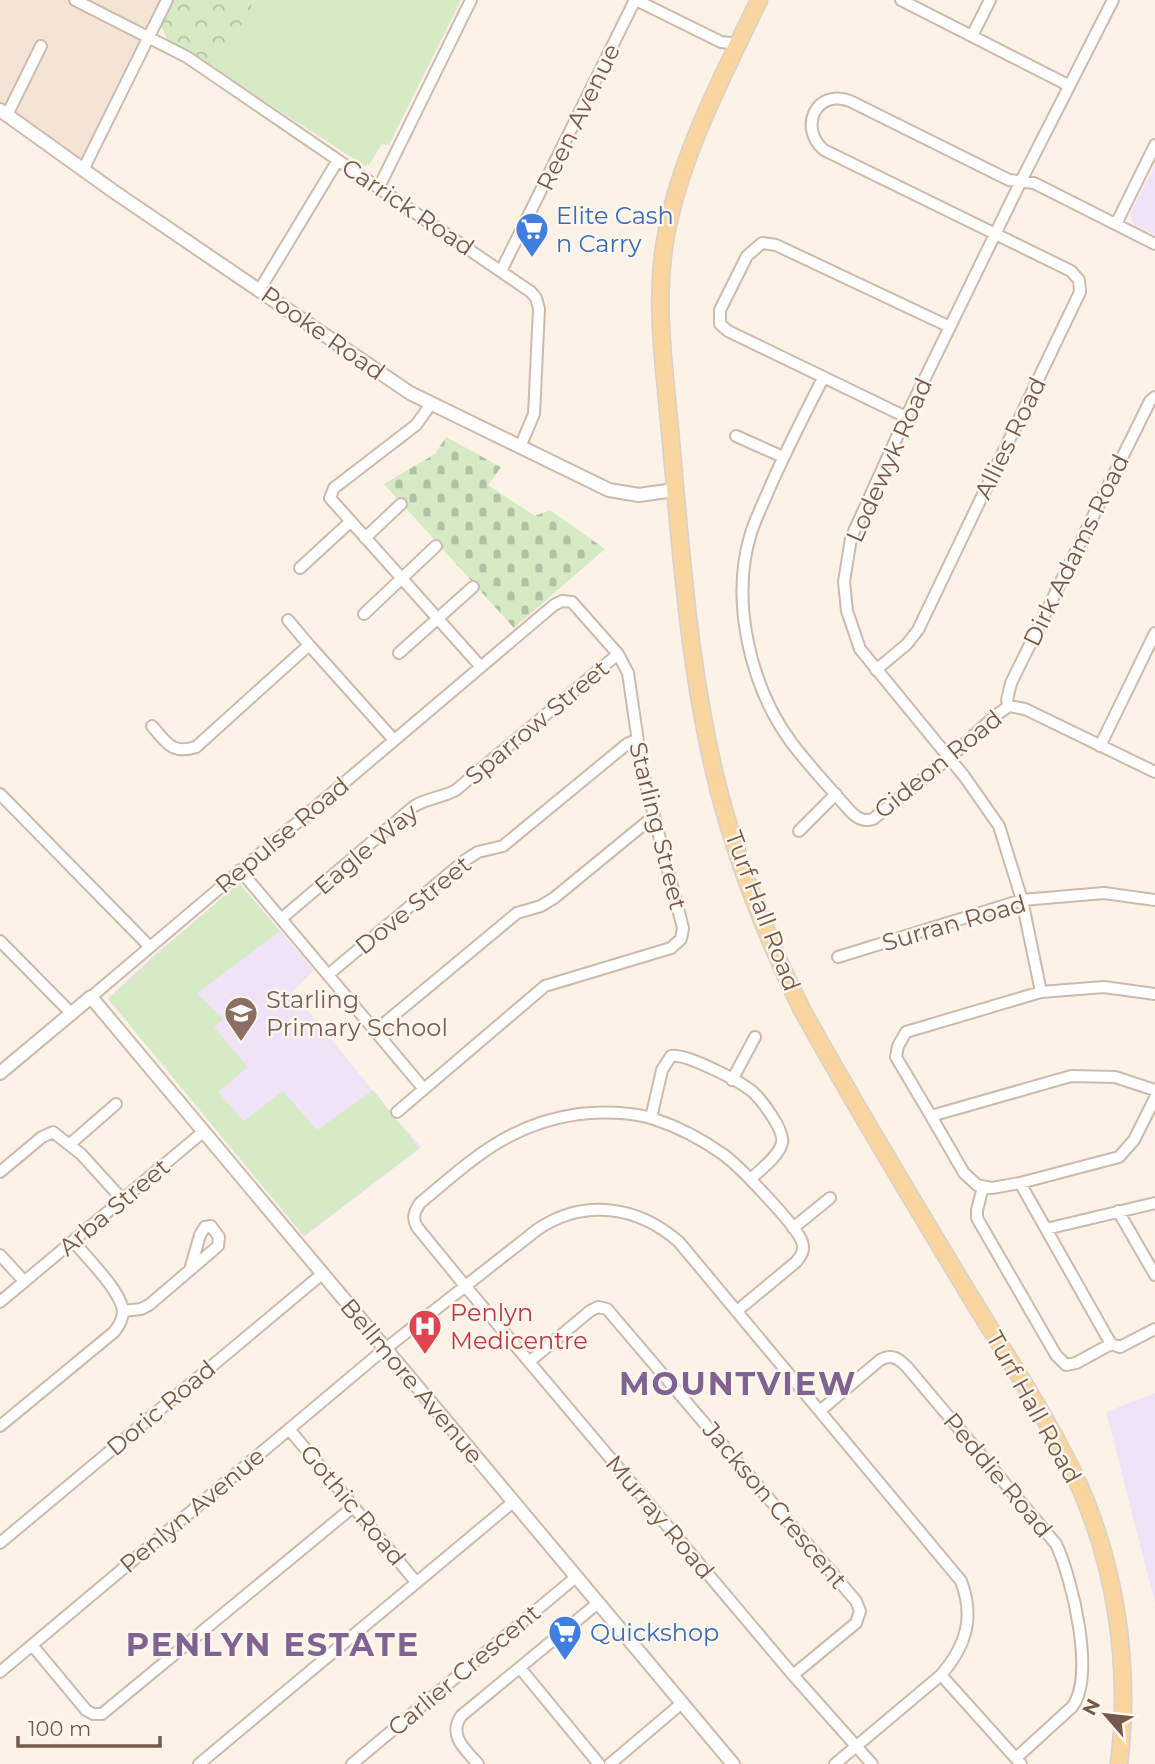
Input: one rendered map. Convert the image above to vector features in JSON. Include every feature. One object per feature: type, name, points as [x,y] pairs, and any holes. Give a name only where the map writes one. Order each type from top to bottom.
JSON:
[{"type":"main road","name":"Turf Hall Road","points":[[759,0],[680,179],[663,257],[659,315],[674,490],[684,590],[704,721],[726,815],[752,896],[783,971],[821,1045],[1051,1432],[1079,1486],[1104,1555],[1119,1626],[1123,1700],[1119,1764]]},
{"type":"street","name":"Carrick Road","points":[[75,0],[149,36],[196,63],[537,298],[539,309],[534,414],[520,447]]},
{"type":"street","points":[[83,170],[167,0]]},
{"type":"street","points":[[379,187],[471,0]]},
{"type":"street","points":[[636,0],[721,42],[738,44]]},
{"type":"street","name":"Reen Avenue","points":[[501,271],[636,0]]},
{"type":"street","points":[[901,0],[1068,85]]},
{"type":"street","points":[[972,36],[990,0]]},
{"type":"street","name":"Lodewyk Road","points":[[1041,992],[1022,900],[999,826],[860,649],[847,611],[844,582],[851,538],[906,417],[1068,85],[1113,0]]},
{"type":"street","points":[[3,112],[41,46]]},
{"type":"street","name":"Allies Road","points":[[876,670],[918,631],[1080,292],[1079,280],[1072,271],[824,150],[814,138],[811,123],[814,112],[827,99],[843,98],[1009,180],[1032,182],[1155,244]]},
{"type":"street","name":"Pooke Road","points":[[3,112],[83,170],[403,388],[431,404],[620,494],[639,495],[674,490]]},
{"type":"street","points":[[1116,224],[1155,145]]},
{"type":"street","points":[[260,289],[338,160]]},
{"type":"street","points":[[906,417],[728,331],[720,324],[720,310],[747,256],[761,243],[776,245],[950,327]]},
{"type":"street","name":"Gideon Road","points":[[823,378],[783,457],[750,534],[742,585],[745,632],[753,667],[772,711],[791,741],[857,818],[866,821],[873,819],[1009,706],[1025,709],[1155,772]]},
{"type":"street","name":"Dirk Adams Road","points":[[1009,706],[1007,700],[1011,682],[1150,401],[1155,397]]},
{"type":"street","points":[[431,404],[416,425],[331,491],[331,503],[481,667]]},
{"type":"street","points":[[736,436],[783,457]]},
{"type":"street","points":[[365,538],[401,504]]},
{"type":"street","points":[[300,568],[350,522]]},
{"type":"street","points":[[364,614],[436,546]]},
{"type":"street","points":[[399,653],[473,587]]},
{"type":"street","name":"Starling Street","points":[[397,1112],[545,986],[671,948],[681,939],[683,928],[636,740],[628,673],[618,654],[575,604],[566,601]]},
{"type":"street","name":"Repulse Road","points":[[0,1073],[554,605],[566,601]]},
{"type":"street","points":[[288,620],[394,740]]},
{"type":"street","points":[[1100,746],[1155,633]]},
{"type":"street","points":[[152,726],[176,749],[186,751],[196,747],[309,645]]},
{"type":"street","name":"Sparrow Street","points":[[456,790],[618,654]]},
{"type":"street","name":"Dove Street","points":[[329,974],[464,861],[478,852],[503,846],[627,744],[636,740]]},
{"type":"street","name":"Eagle Way","points":[[281,919],[413,807],[424,800],[456,790]]},
{"type":"street","points":[[0,794],[150,947]]},
{"type":"street","points":[[799,831],[836,794]]},
{"type":"street","points":[[375,1031],[517,913],[546,903],[654,816]]},
{"type":"street","points":[[240,870],[423,1088]]},
{"type":"street","name":"Surran Road","points":[[838,957],[1022,900],[1104,893],[1155,900]]},
{"type":"street","points":[[0,941],[71,1013]]},
{"type":"street","points":[[1155,994],[1104,987],[1041,992],[906,1032],[898,1046],[896,1057],[964,1173],[983,1187],[1020,1183],[1119,1157],[1134,1140],[1155,1098]]},
{"type":"street","name":"Bellmore Avenue","points":[[91,997],[733,1764]]},
{"type":"street","points":[[733,1080],[755,1037]]},
{"type":"street","points":[[651,1118],[662,1070],[671,1056],[681,1056],[753,1092],[783,1137],[780,1149],[751,1180]]},
{"type":"street","points":[[931,1116],[1071,1076],[1115,1077],[1155,1090]]},
{"type":"street","points":[[70,1144],[116,1104]]},
{"type":"street","name":"Murray Road","points":[[793,1228],[733,1162],[710,1146],[651,1118],[610,1113],[582,1114],[529,1125],[491,1145],[420,1203],[413,1216],[417,1227],[466,1287],[793,1675],[872,1764]]},
{"type":"street","name":"Arba Street","points":[[0,1302],[203,1132]]},
{"type":"street","points":[[0,1172],[46,1134],[56,1133],[70,1144],[122,1199]]},
{"type":"street","points":[[1020,1183],[1111,1344],[1120,1347],[1155,1329]]},
{"type":"street","points":[[983,1187],[977,1218],[1056,1355],[1066,1365],[1076,1363],[1111,1344]]},
{"type":"street","points":[[738,1310],[796,1262],[801,1255],[802,1242],[793,1228],[830,1198]]},
{"type":"street","points":[[1046,1230],[1155,1203]]},
{"type":"street","name":"Penlyn Avenue","points":[[0,1672],[385,1349],[550,1222],[576,1212],[609,1209],[643,1218],[669,1234],[738,1310],[961,1581],[968,1605],[968,1627],[958,1654],[941,1675],[835,1764]]},
{"type":"street","points":[[1118,1211],[1155,1275]]},
{"type":"street","points":[[0,1426],[114,1332],[121,1321],[123,1311],[116,1294],[74,1241]]},
{"type":"street","points":[[0,1255],[24,1281]]},
{"type":"street","points":[[123,1311],[149,1306],[190,1270]]},
{"type":"street","name":"Doric Road","points":[[0,1543],[322,1273]]},
{"type":"street","name":"Jackson Crescent","points":[[529,1362],[590,1311],[598,1307],[607,1309],[856,1601],[860,1612],[856,1623],[793,1675]]},
{"type":"street","name":"Peddie Road","points":[[821,1410],[880,1360],[889,1356],[897,1359],[908,1367],[1056,1544],[1063,1560],[1080,1632],[1082,1684],[1079,1697],[1072,1707],[1018,1761]]},
{"type":"street","name":"Gothic Road","points":[[289,1429],[416,1582]]},
{"type":"street","points":[[199,1764],[513,1502]]},
{"type":"street","points":[[32,1645],[86,1710],[93,1714],[102,1714],[352,1507]]},
{"type":"street","name":"Carlier Crescent","points":[[352,1764],[576,1577]]},
{"type":"street","points":[[478,1764],[455,1735],[457,1721],[598,1603]]},
{"type":"street","points":[[520,1668],[599,1764]]},
{"type":"street","points":[[941,1675],[1018,1761]]},
{"type":"street","points":[[610,1764],[681,1703]]},
{"type":"shaded area","points":[[0,0],[167,0],[83,171],[0,111]]},
{"type":"shaded area","points":[[1155,165],[1155,235],[1134,225],[1130,214]]},
{"type":"shaded area","name":"Starling Primary School","points":[[240,884],[314,970],[293,992],[395,1118],[422,1147],[304,1237],[108,998],[156,953]]},
{"type":"shaded area","points":[[1155,1393],[1155,1603],[1106,1412]]},
{"type":"green space","points":[[172,0],[255,0],[216,70],[168,41],[160,24]]},
{"type":"green space","points":[[255,0],[461,0],[389,145],[382,144],[369,165],[365,166],[216,70]]},
{"type":"green space","points":[[446,437],[501,467],[488,485],[535,516],[550,510],[605,549],[514,628],[384,484],[435,454]]},
{"type":"green space","name":"Starling Primary School","points":[[239,883],[280,931],[197,993],[223,1019],[214,1027],[248,1067],[218,1092],[244,1121],[283,1091],[317,1130],[373,1090],[419,1148],[304,1236],[108,999]]},
{"type":"place","name":"Elite Cash n Carry","points":[[532,259]]},
{"type":"place","name":"Starling Primary School","points":[[241,1043]]},
{"type":"place","name":"Penlyn Medicentre","points":[[425,1356]]},
{"type":"place","name":"Quickshop","points":[[565,1662]]},
{"type":"district","name":"MOUNTVIEW","points":[[738,1383]]},
{"type":"district","name":"PENLYN ESTATE","points":[[273,1644]]}]
